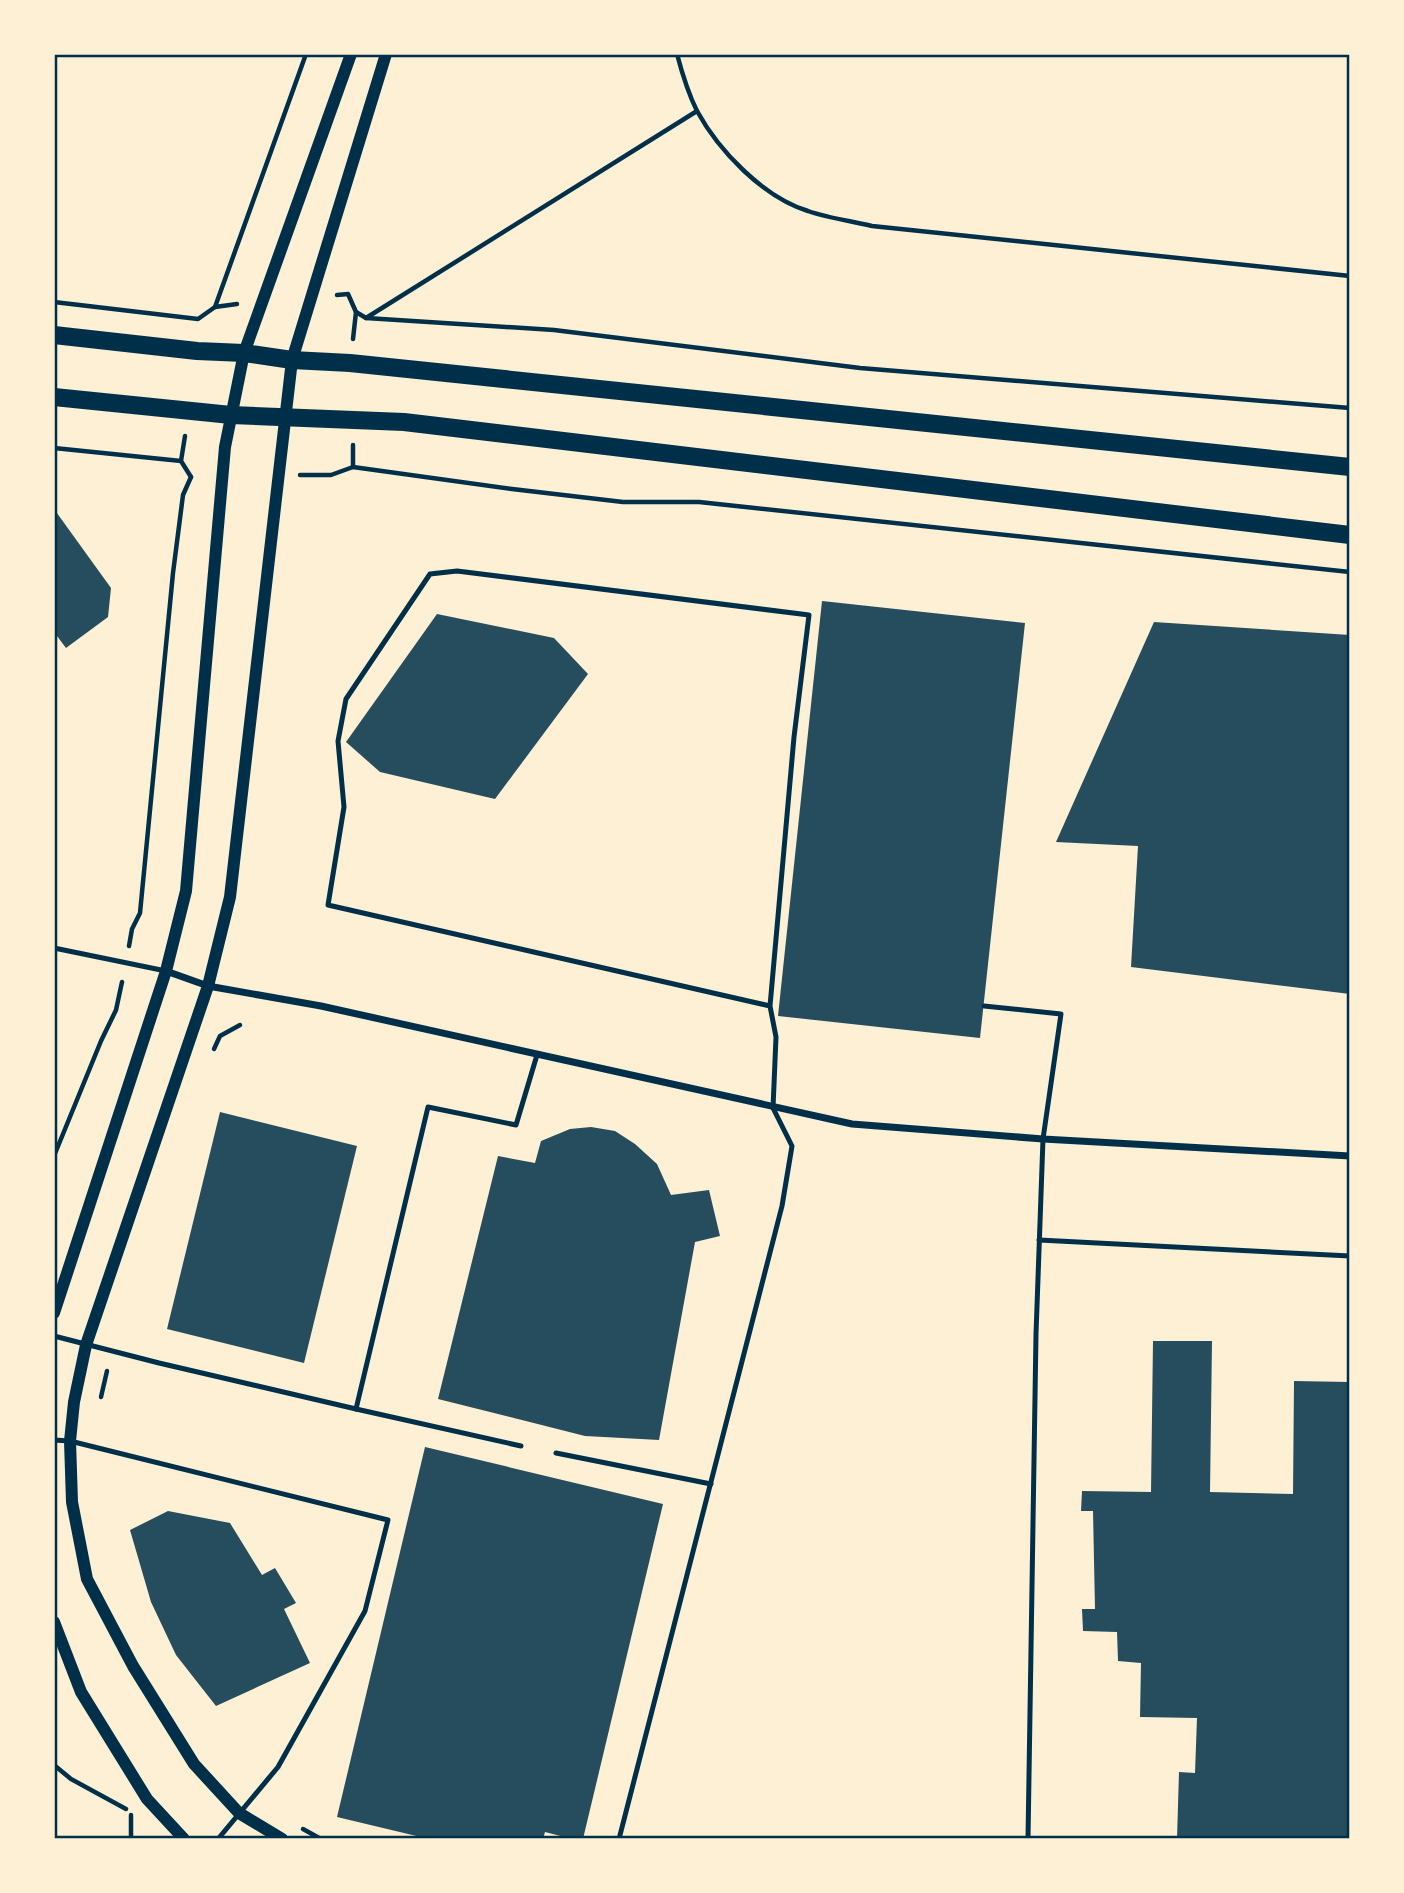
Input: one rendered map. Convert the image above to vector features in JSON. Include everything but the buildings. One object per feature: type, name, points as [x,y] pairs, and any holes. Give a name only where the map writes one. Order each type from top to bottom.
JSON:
[{"type":"main road","points":[[54,335],[1350,467]]},
{"type":"main road","points":[[54,397],[231,415],[404,422],[1350,535]]},
{"type":"street","points":[[54,1313],[166,971],[186,891],[225,447],[244,353],[351,54]]},
{"type":"street","points":[[282,1839],[239,1813],[189,1757],[133,1666],[87,1579],[72,1502],[70,1441],[74,1402],[86,1345],[208,986],[230,897],[292,360],[386,54]]},
{"type":"street","points":[[166,971],[208,986],[321,1006],[852,1124],[1043,1139],[1350,1156]]},
{"type":"street","points":[[54,1622],[81,1692],[148,1799],[184,1839]]},
{"type":"lane","points":[[619,1839],[782,1206],[793,1146],[774,1108],[776,1037],[770,1006],[794,737],[809,615],[457,570],[430,574],[346,699],[338,741],[344,807],[328,905],[770,1006]]},
{"type":"lane","points":[[54,948],[166,971]]},
{"type":"lane","points":[[984,1006],[1062,1014],[1043,1139],[1028,1839]]},
{"type":"lane","points":[[356,1409],[428,1107],[516,1125],[537,1055]]},
{"type":"lane","points":[[1039,1240],[1350,1256]]},
{"type":"lane","points":[[54,1336],[521,1446]]},
{"type":"lane","points":[[54,1440],[70,1441],[388,1520],[365,1611],[278,1767],[218,1839]]},
{"type":"lane","points":[[555,1453],[711,1484]]},
{"type":"path","points":[[54,302],[198,319],[215,306],[306,54]]},
{"type":"path","points":[[677,54],[697,111],[723,147],[752,179],[775,196],[806,211],[872,226],[1350,276]]},
{"type":"path","points":[[366,318],[697,111]]},
{"type":"path","points":[[348,294],[356,312],[366,318],[554,330],[860,368],[1350,408]]},
{"type":"path","points":[[54,448],[181,461],[191,477],[183,495],[140,914],[132,929]]},
{"type":"path","points":[[331,475],[353,467],[623,502],[699,502],[1350,572]]},
{"type":"path","points":[[54,1156],[116,1010]]},
{"type":"path","points":[[54,1765],[71,1779],[131,1812],[131,1839]]}]
